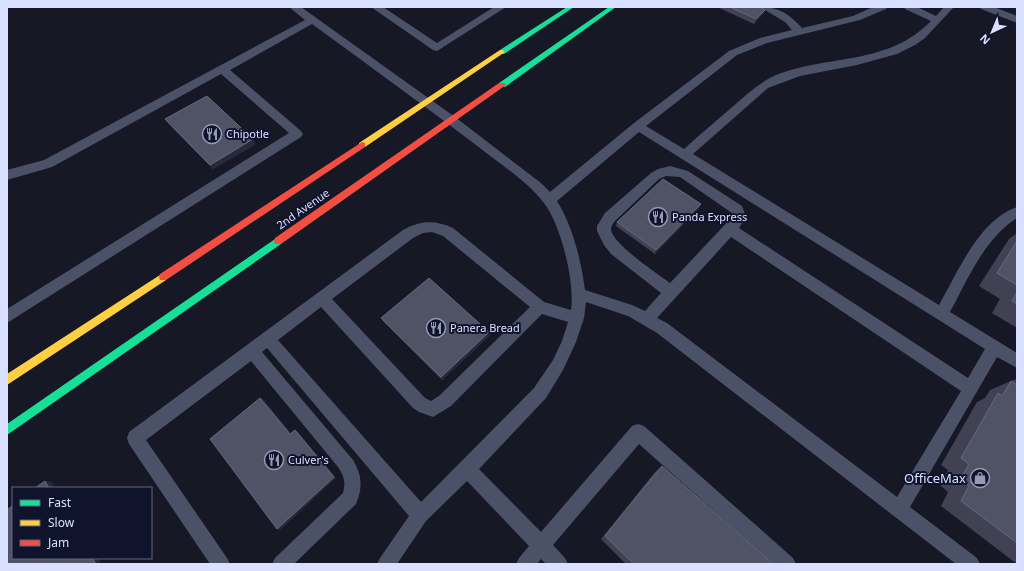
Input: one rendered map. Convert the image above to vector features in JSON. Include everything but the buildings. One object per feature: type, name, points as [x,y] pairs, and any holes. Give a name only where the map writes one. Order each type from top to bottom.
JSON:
[{"type":"main road","name":"2nd Avenue","points":[[7,380],[571,7]]},
{"type":"main road","name":"2nd Avenue","points":[[7,430],[613,7]]},
{"type":"lane","points":[[294,7],[451,120],[523,174],[549,200],[558,214],[572,255],[579,294],[577,318],[569,342],[558,365],[540,393],[467,470],[420,515],[386,564]]},
{"type":"lane","points":[[376,7],[437,48],[501,7]]},
{"type":"lane","points":[[764,7],[789,20],[800,32]]},
{"type":"lane","points":[[549,200],[638,126],[733,53],[764,40],[856,18],[882,7]]},
{"type":"lane","points":[[909,7],[937,20]]},
{"type":"lane","points":[[685,155],[764,85],[775,79],[788,75],[866,60],[912,43],[949,7]]},
{"type":"lane","points":[[985,7],[1017,20]]},
{"type":"lane","points":[[7,175],[48,164],[312,20]]},
{"type":"lane","points":[[7,317],[297,134],[222,69]]},
{"type":"lane","points":[[638,126],[1017,361]]},
{"type":"lane","points":[[647,318],[730,229],[740,217],[737,210],[684,174],[674,171],[663,172],[655,176],[610,217],[604,226],[604,231],[612,246],[671,292]]},
{"type":"lane","points":[[940,314],[980,246],[995,228],[1017,212]]},
{"type":"lane","points":[[221,564],[135,438],[415,229],[432,226],[448,232],[540,307],[577,318]]},
{"type":"lane","points":[[730,229],[970,388]]},
{"type":"lane","points":[[579,294],[632,310],[647,318],[900,508],[971,564]]},
{"type":"lane","points":[[322,298],[419,403],[432,409],[445,401],[540,307]]},
{"type":"lane","points":[[268,339],[420,515]]},
{"type":"lane","points":[[900,508],[994,347]]},
{"type":"lane","points":[[252,351],[344,461],[353,479],[354,488],[350,498],[281,564]]},
{"type":"lane","points":[[525,564],[638,432],[787,564]]},
{"type":"lane","points":[[467,470],[559,564]]},
{"type":"traffic: fast","points":[[502,52],[571,7]]},
{"type":"traffic: fast","points":[[502,85],[613,7]]},
{"type":"traffic: fast","points":[[7,430],[278,241]]},
{"type":"traffic: slow","points":[[362,145],[502,52]]},
{"type":"traffic: slow","points":[[7,380],[163,277]]},
{"type":"traffic: jam","points":[[278,241],[502,85]]},
{"type":"traffic: jam","points":[[163,277],[362,145]]},
{"type":"place","name":"Chipotle","points":[[212,134]]},
{"type":"place","name":"Panda Express","points":[[658,217]]},
{"type":"place","name":"Panera Bread","points":[[436,328]]},
{"type":"place","name":"Culver's","points":[[274,460]]},
{"type":"place","name":"OfficeMax","points":[[980,478]]}]
